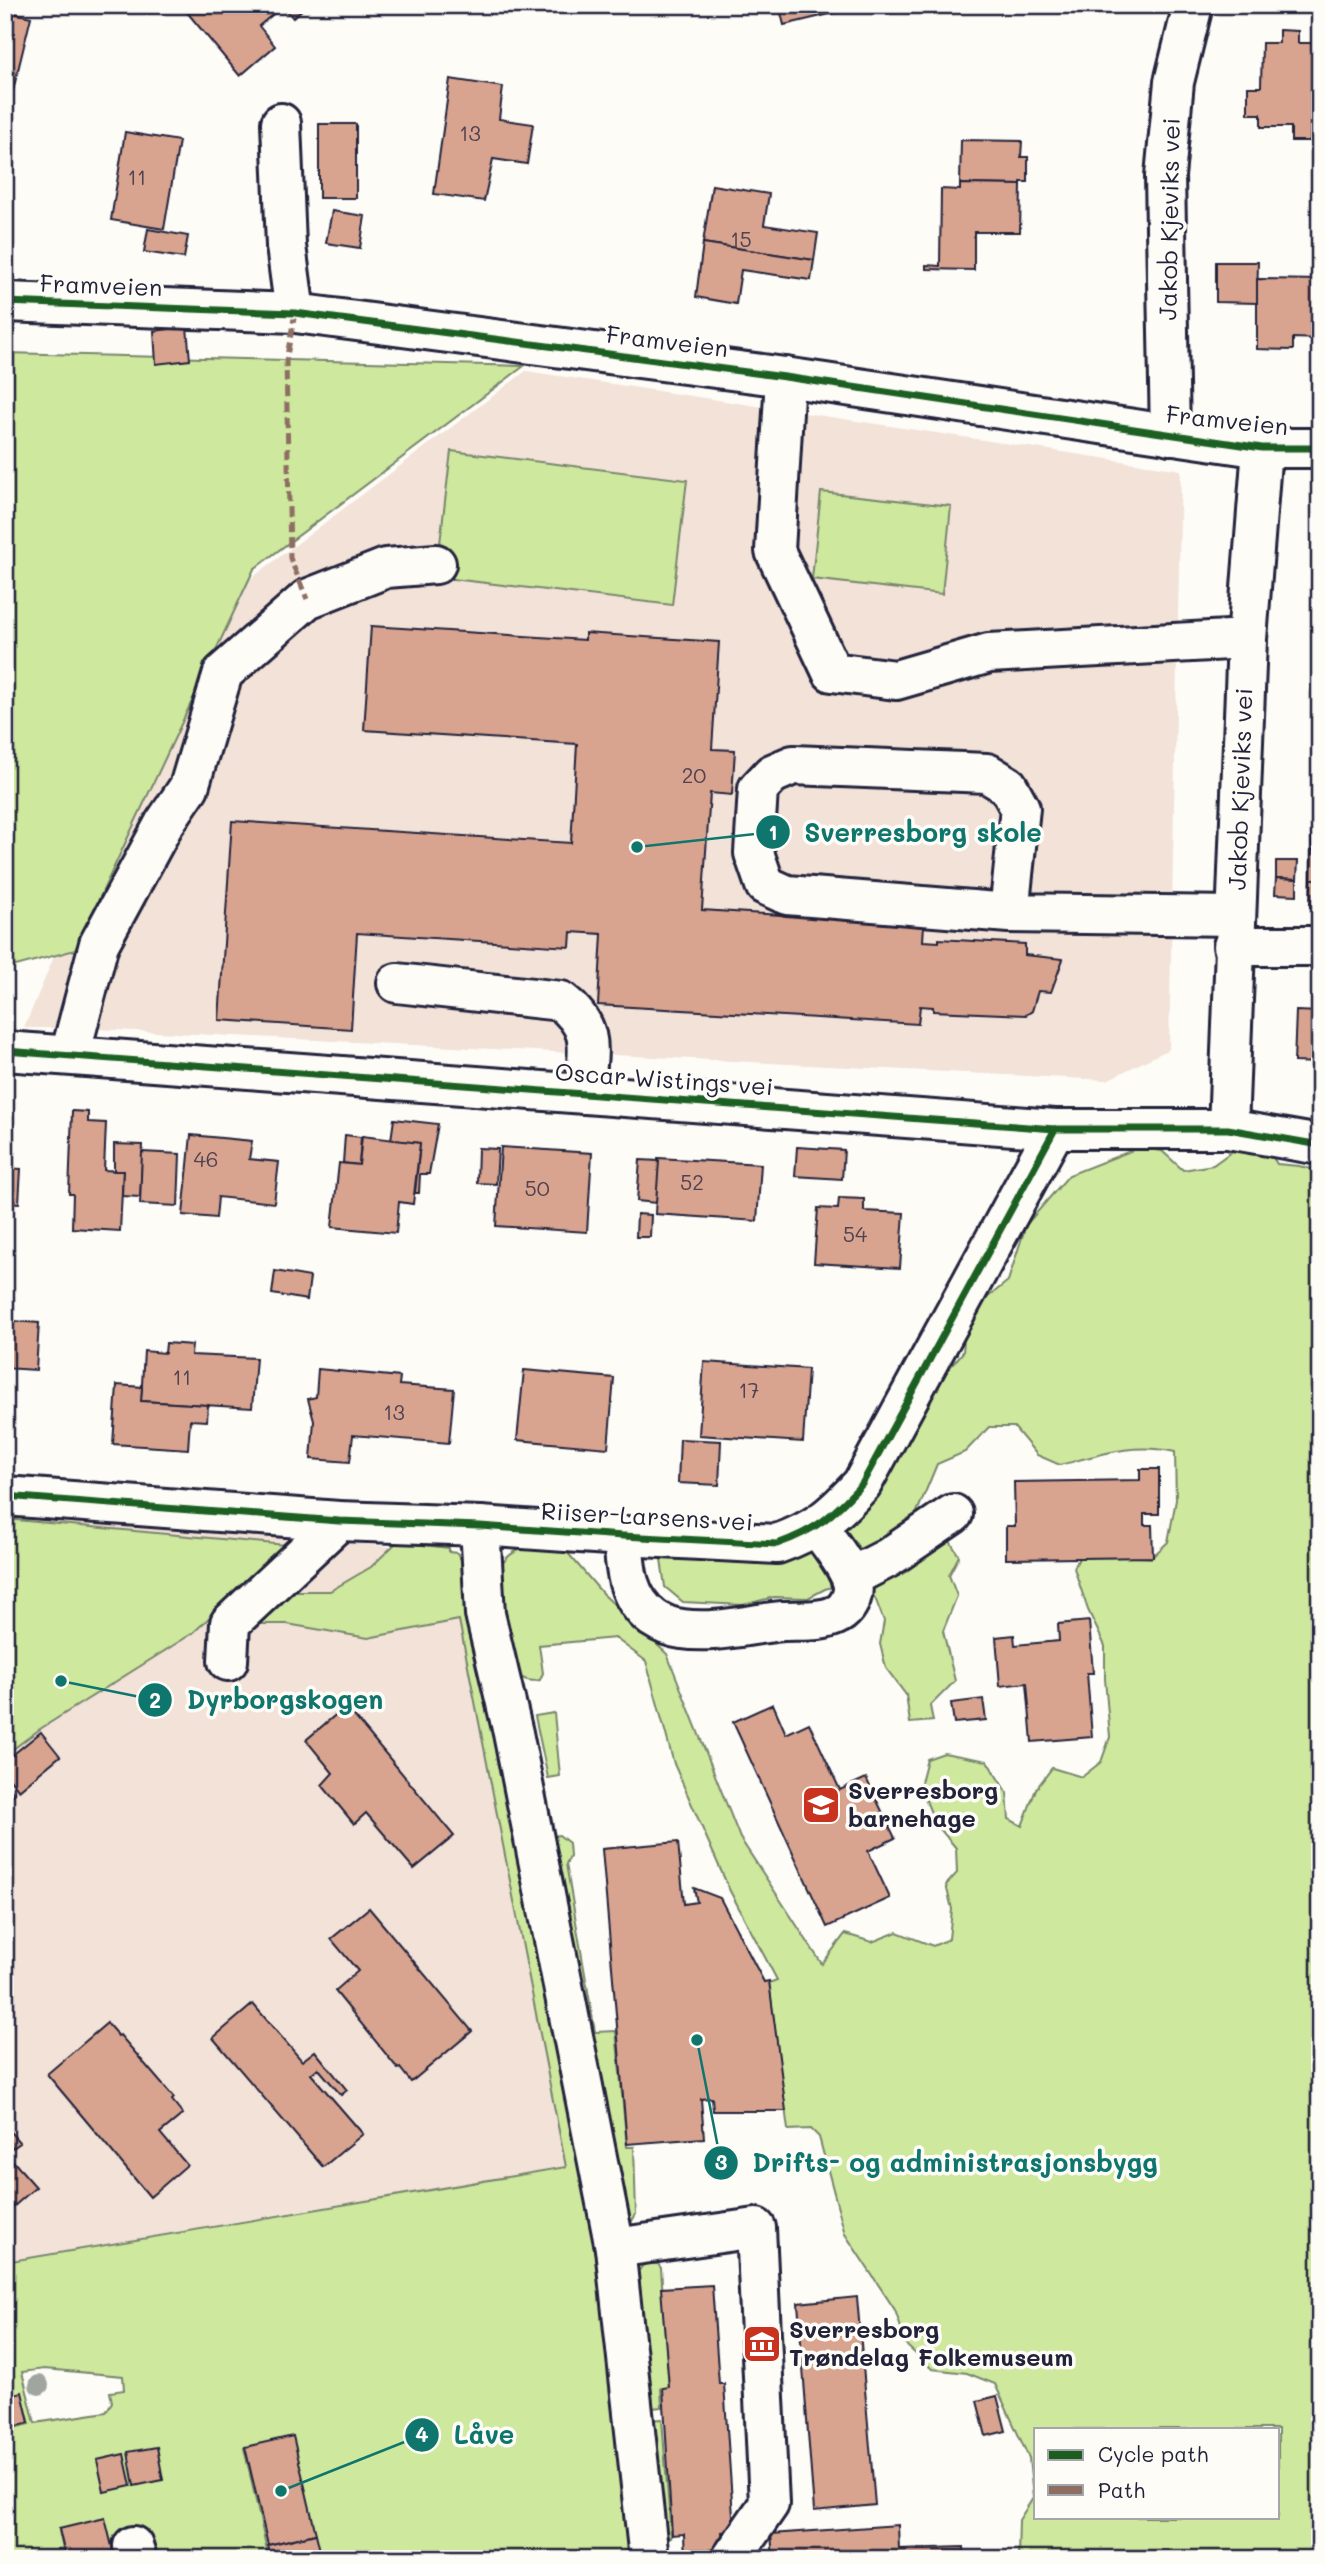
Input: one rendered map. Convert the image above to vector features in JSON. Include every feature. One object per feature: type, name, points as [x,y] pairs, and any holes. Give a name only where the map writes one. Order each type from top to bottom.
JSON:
[{"type":"street","name":"Jakob Kjeviks vei","points":[[1170,436],[1165,176],[1174,82],[1193,5]]},
{"type":"street","points":[[281,123],[286,246],[295,313]]},
{"type":"street","name":"Framveien","points":[[5,302],[295,313],[785,377],[1262,449],[1320,447]]},
{"type":"street","points":[[785,377],[775,551],[832,672],[896,680],[989,653],[1247,639]]},
{"type":"street","name":"Jakob Kjeviks vei","points":[[1228,1129],[1247,639],[1262,449]]},
{"type":"street","points":[[70,1055],[99,944],[164,824],[189,787],[223,673],[307,599],[386,568],[436,564]]},
{"type":"street","points":[[1009,914],[1020,808],[1008,786],[987,773],[793,765],[772,774],[758,789],[754,853],[765,885],[787,895],[1009,914],[1235,931],[1320,946]]},
{"type":"street","points":[[397,983],[561,1001],[576,1013],[589,1035],[584,1094]]},
{"type":"street","name":"Oscar Wistings vei","points":[[5,1051],[1055,1129],[1228,1129],[1320,1145]]},
{"type":"street","name":"Riiser-Larsens vei","points":[[5,1496],[339,1521],[480,1526],[777,1544],[817,1526],[835,1513],[862,1485],[1055,1129]]},
{"type":"street","points":[[817,1526],[851,1577],[888,1558],[953,1514]]},
{"type":"street","points":[[228,1661],[230,1623],[339,1521]]},
{"type":"street","points":[[480,1526],[485,1614],[513,1733],[615,2248],[649,2559]]},
{"type":"street","name":"Riiser-Larsens vei","points":[[623,1536],[626,1574],[632,1595],[651,1616],[678,1629],[715,1629],[836,1615],[846,1608],[853,1594],[851,1577]]},
{"type":"street","points":[[615,2248],[756,2228],[769,2504],[731,2559]]},
{"type":"shaded area","points":[[526,371],[1181,470],[1169,1049],[1107,1080],[77,1028],[24,1028],[177,666],[208,611]]},
{"type":"shaded area","points":[[5,1514],[91,1519],[446,1552],[566,2167],[5,2262]]},
{"type":"green space","points":[[5,353],[524,366],[254,569],[75,950],[5,969]]},
{"type":"green space","points":[[451,451],[687,480],[672,605],[436,577]]},
{"type":"green space","points":[[821,492],[951,506],[942,594],[812,579]]},
{"type":"green space","points":[[1266,1146],[1277,1164],[1320,1171],[1320,2559],[1018,2559],[1019,2520],[1033,2498],[1029,2458],[995,2384],[967,2373],[932,2369],[907,2346],[895,2310],[845,2234],[819,2137],[811,2129],[788,2130],[769,1983],[777,1980],[730,1891],[674,1764],[646,1661],[615,1638],[539,1645],[543,1673],[540,1680],[528,1680],[520,1676],[513,1668],[506,1646],[498,1576],[504,1561],[517,1551],[535,1548],[567,1552],[602,1593],[667,1654],[740,1838],[822,1964],[845,1934],[872,1942],[897,1932],[933,1946],[949,1939],[952,1909],[946,1885],[957,1873],[956,1848],[935,1823],[920,1786],[927,1759],[944,1753],[987,1761],[1007,1793],[1009,1819],[1022,1826],[1036,1789],[1052,1768],[1082,1777],[1101,1762],[1110,1737],[1105,1646],[1088,1610],[1074,1568],[1084,1548],[1119,1556],[1151,1558],[1168,1542],[1176,1500],[1175,1452],[1131,1449],[1060,1465],[1037,1455],[1014,1427],[989,1427],[965,1452],[937,1464],[917,1512],[942,1528],[959,1556],[949,1575],[957,1596],[943,1631],[955,1681],[930,1706],[933,1721],[910,1723],[906,1695],[886,1668],[880,1644],[884,1621],[875,1598],[856,1580],[825,1589],[808,1598],[774,1597],[743,1605],[683,1602],[665,1587],[660,1552],[824,1552],[845,1537],[852,1503],[867,1484],[903,1452],[905,1420],[963,1352],[966,1315],[1008,1281],[1026,1225],[1069,1175],[1138,1148],[1162,1151],[1183,1170],[1213,1165],[1238,1147]]},
{"type":"green space","points":[[5,1519],[286,1545],[193,1633],[40,1729],[5,1755]]},
{"type":"green space","points":[[397,1542],[449,1548],[449,1552],[457,1553],[462,1561],[548,1955],[606,2277],[635,2559],[321,2559],[292,2437],[244,2448],[269,2559],[147,2559],[122,2554],[113,2556],[104,2520],[59,2531],[65,2559],[5,2559],[5,2430],[30,2424],[22,2394],[5,2397],[5,2262],[566,2167],[459,1620],[368,1638],[287,1624],[252,1624],[281,1591],[330,1591],[371,1567]],"holes":[[[44,2369],[123,2376],[124,2390],[110,2392],[112,2402],[106,2412],[35,2423],[22,2372]]]},
{"type":"green space","points":[[554,1713],[560,1776],[548,1778],[535,1716]]},
{"type":"green space","points":[[559,1835],[569,1843],[570,1856],[566,1864],[595,2032],[616,2031],[627,2147],[634,2147],[636,2214],[632,2221],[627,2221],[551,1836]]},
{"type":"green space","points":[[644,2264],[658,2264],[661,2268],[669,2388],[661,2388],[662,2407],[641,2409],[636,2274]]},
{"type":"green space","points":[[662,2419],[671,2537],[654,2537],[643,2420]]},
{"type":"building","points":[[181,5],[307,5],[293,18],[283,6],[259,26],[275,46],[240,76]]},
{"type":"building","points":[[779,5],[858,5],[859,7],[784,25]]},
{"type":"building","points":[[5,11],[31,17],[10,103],[5,101]]},
{"type":"building","points":[[1279,30],[1298,31],[1298,43],[1314,43],[1310,141],[1291,141],[1291,127],[1261,127],[1261,114],[1248,114],[1248,87],[1261,87],[1262,43],[1279,43]]},
{"type":"building","points":[[450,79],[503,87],[499,119],[533,124],[527,164],[493,159],[484,201],[434,194]]},
{"type":"building","points":[[319,124],[356,124],[356,198],[319,198]]},
{"type":"building","points":[[125,132],[179,141],[164,229],[111,220]]},
{"type":"building","points":[[961,140],[1022,141],[1021,157],[1028,157],[1028,182],[1021,182],[1021,185],[960,184]]},
{"type":"building","points":[[960,184],[1021,185],[1020,232],[974,232],[974,270],[926,269],[926,265],[940,266],[941,189],[960,190]]},
{"type":"building","points":[[712,185],[769,194],[764,225],[818,233],[814,260],[703,243]]},
{"type":"building","points":[[332,211],[365,216],[360,248],[326,243]]},
{"type":"building","points":[[148,229],[188,236],[184,258],[144,252]]},
{"type":"building","points":[[703,243],[814,260],[811,280],[741,270],[736,304],[696,297]]},
{"type":"building","points":[[1216,262],[1258,262],[1257,303],[1216,302]]},
{"type":"building","points":[[1257,279],[1320,280],[1320,339],[1293,338],[1293,350],[1257,349]]},
{"type":"building","points":[[187,327],[190,360],[156,364],[154,331]]},
{"type":"building","points":[[371,626],[585,640],[585,633],[719,642],[712,749],[735,750],[732,795],[710,793],[702,910],[924,924],[923,941],[939,942],[939,939],[1025,944],[1025,955],[1063,959],[1051,992],[1038,991],[1032,1011],[1026,1015],[933,1011],[933,1007],[920,1006],[918,1024],[598,1005],[602,934],[571,932],[570,947],[357,933],[351,1029],[219,1020],[232,821],[571,843],[577,744],[364,730]]},
{"type":"building","points":[[1312,821],[1320,821],[1320,850],[1312,850]]},
{"type":"building","points":[[1312,850],[1320,850],[1320,879],[1311,879]]},
{"type":"building","points":[[1276,861],[1298,861],[1297,879],[1276,878]]},
{"type":"building","points":[[1276,878],[1297,879],[1297,895],[1275,894]]},
{"type":"building","points":[[1311,879],[1320,879],[1320,907],[1310,907]]},
{"type":"building","points":[[1296,1011],[1320,1012],[1320,1063],[1294,1062]]},
{"type":"building","points":[[72,1111],[88,1112],[88,1122],[106,1123],[104,1170],[123,1171],[120,1231],[72,1228],[73,1194],[69,1194]]},
{"type":"building","points":[[394,1119],[438,1124],[429,1174],[420,1174],[419,1193],[415,1193],[420,1143],[391,1140]]},
{"type":"building","points":[[191,1135],[252,1141],[249,1159],[279,1162],[274,1203],[218,1197],[216,1218],[183,1215]]},
{"type":"building","points":[[345,1135],[361,1137],[359,1165],[343,1163]]},
{"type":"building","points":[[362,1136],[420,1143],[413,1204],[399,1202],[396,1233],[332,1227],[339,1163],[359,1165]]},
{"type":"building","points":[[114,1144],[143,1145],[140,1197],[122,1196],[123,1171],[114,1171]]},
{"type":"building","points":[[501,1147],[592,1153],[587,1232],[496,1226]]},
{"type":"building","points":[[797,1147],[844,1150],[842,1179],[795,1176]]},
{"type":"building","points":[[478,1148],[498,1149],[496,1184],[477,1183]]},
{"type":"building","points":[[142,1152],[180,1154],[178,1206],[140,1204]]},
{"type":"building","points":[[658,1158],[761,1164],[757,1221],[655,1214]]},
{"type":"building","points":[[640,1160],[659,1161],[656,1203],[637,1201]]},
{"type":"building","points":[[5,1168],[21,1169],[19,1203],[5,1202]]},
{"type":"building","points":[[839,1198],[864,1199],[864,1211],[904,1213],[900,1268],[814,1263],[818,1208],[838,1209]]},
{"type":"building","points":[[637,1214],[651,1215],[650,1237],[636,1237]]},
{"type":"building","points":[[275,1271],[310,1277],[307,1300],[272,1294]]},
{"type":"building","points":[[13,1321],[39,1323],[36,1370],[5,1368],[5,1327],[12,1327]]},
{"type":"building","points":[[166,1343],[192,1345],[191,1355],[256,1358],[252,1408],[141,1401],[144,1351],[165,1353]]},
{"type":"building","points":[[704,1362],[808,1369],[803,1442],[699,1435]]},
{"type":"building","points":[[318,1369],[400,1377],[399,1385],[454,1389],[449,1443],[353,1435],[350,1462],[311,1459],[314,1421],[308,1399],[316,1397]]},
{"type":"building","points":[[524,1370],[614,1378],[608,1448],[517,1440]]},
{"type":"building","points":[[117,1385],[142,1387],[141,1401],[208,1405],[207,1421],[190,1420],[188,1449],[113,1444]]},
{"type":"building","points":[[680,1439],[721,1441],[719,1485],[678,1483]]},
{"type":"building","points":[[1140,1469],[1159,1469],[1159,1514],[1144,1514],[1144,1525],[1152,1525],[1153,1557],[1006,1559],[1006,1526],[1015,1526],[1014,1482],[1140,1480]]},
{"type":"building","points":[[1089,1621],[1093,1673],[1087,1673],[1092,1737],[1032,1742],[1027,1683],[1000,1686],[996,1637],[1014,1635],[1015,1645],[1059,1641],[1058,1624]]},
{"type":"building","points":[[983,1699],[986,1720],[954,1723],[951,1703]]},
{"type":"building","points":[[773,1704],[786,1734],[809,1723],[840,1790],[866,1778],[895,1838],[868,1851],[890,1898],[827,1927],[733,1722]]},
{"type":"building","points":[[346,1706],[454,1836],[414,1869],[366,1813],[354,1824],[322,1785],[333,1773],[306,1740]]},
{"type":"building","points":[[41,1732],[60,1756],[19,1790],[5,1773],[5,1761]]},
{"type":"building","points":[[5,1783],[14,1794],[5,1802]]},
{"type":"building","points":[[678,1842],[684,1904],[697,1902],[694,1888],[720,1898],[764,1982],[769,1981],[786,2111],[713,2111],[712,2098],[701,2099],[704,2138],[627,2144],[602,1849]]},
{"type":"building","points":[[369,1908],[472,2031],[411,2082],[335,1991],[358,1971],[331,1939]]},
{"type":"building","points":[[253,2004],[302,2061],[315,2051],[347,2090],[341,2095],[318,2068],[311,2074],[363,2134],[323,2167],[213,2038]]},
{"type":"building","points":[[107,2023],[174,2098],[172,2100],[183,2114],[160,2133],[187,2165],[150,2197],[47,2074]]},
{"type":"building","points":[[5,2126],[20,2143],[13,2148],[5,2139]]},
{"type":"building","points":[[5,2152],[36,2187],[5,2214]]},
{"type":"building","points":[[712,2285],[719,2384],[724,2384],[734,2531],[722,2532],[724,2559],[685,2559],[684,2534],[672,2535],[663,2388],[669,2387],[661,2288]]},
{"type":"building","points":[[857,2297],[875,2505],[814,2511],[798,2303]]},
{"type":"building","points":[[22,2392],[29,2423],[5,2429],[5,2396]]},
{"type":"building","points":[[997,2396],[1006,2431],[986,2436],[977,2401]]},
{"type":"building","points":[[293,2436],[316,2534],[268,2545],[245,2447]]},
{"type":"building","points":[[157,2447],[163,2480],[134,2486],[128,2452]]},
{"type":"building","points":[[124,2454],[131,2486],[104,2492],[97,2460]]},
{"type":"building","points":[[105,2518],[115,2559],[66,2559],[59,2529]]},
{"type":"building","points":[[898,2525],[899,2549],[964,2547],[965,2559],[758,2559],[773,2558],[771,2534]]},
{"type":"building","points":[[316,2534],[322,2559],[271,2559],[268,2545]]},
{"type":"marked path","points":[[295,313],[286,361],[290,558],[307,599]]},
{"type":"cycle path","points":[[5,302],[295,313],[785,377],[1262,448],[1320,448]]},
{"type":"cycle path","points":[[5,1051],[1055,1129],[1228,1129],[1320,1145]]},
{"type":"cycle path","points":[[5,1496],[339,1521],[480,1526],[777,1544],[824,1520],[862,1484],[1055,1129]]},
{"type":"place","name":"Sverresborg skole","points":[[637,847]]},
{"type":"place","name":"Dyrborgskogen","points":[[61,1681]]},
{"type":"place","name":"Sverresborg barnehage","points":[[821,1805]]},
{"type":"place","name":"Drifts- og administrasjonsbygg","points":[[697,2040]]},
{"type":"place","name":"Sverresborg Trøndelag Folkemuseum","points":[[762,2344]]},
{"type":"place","name":"Låve","points":[[281,2491]]}]
